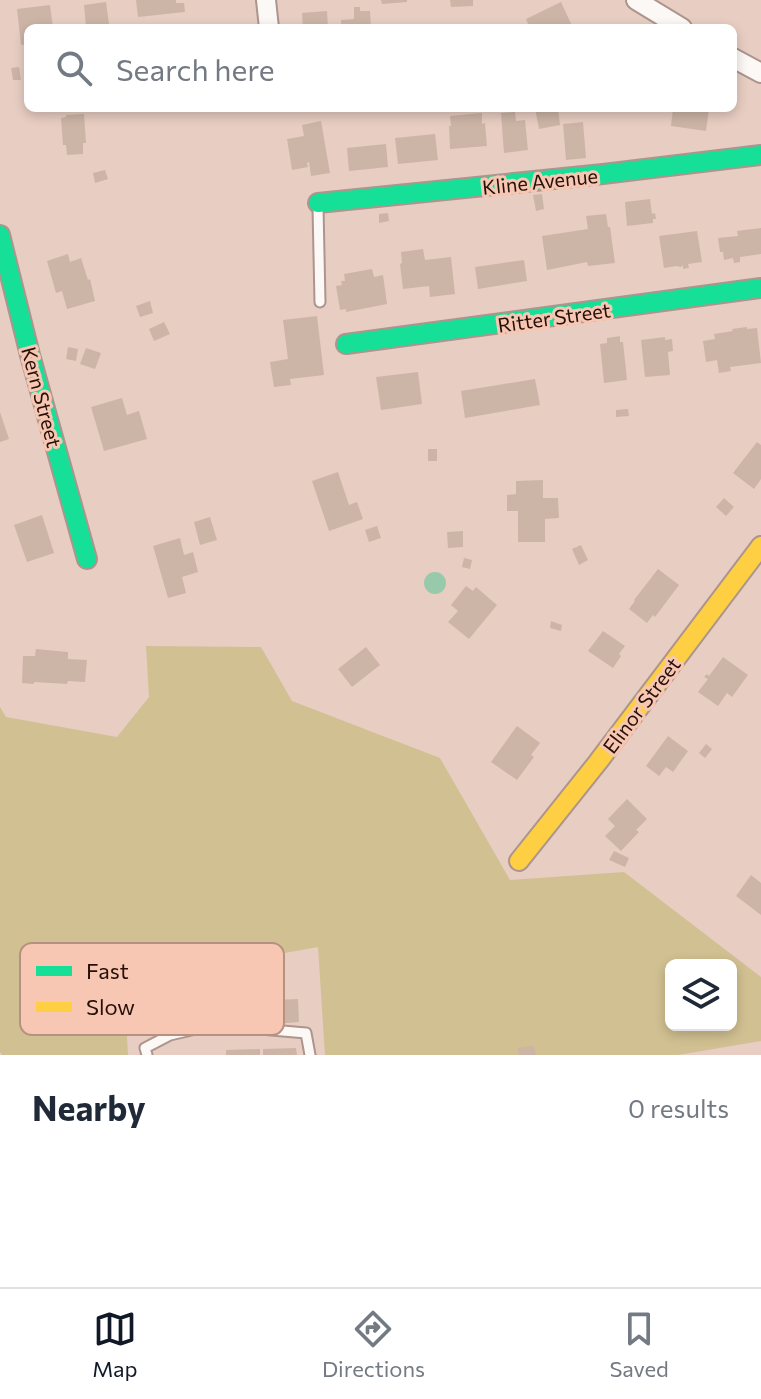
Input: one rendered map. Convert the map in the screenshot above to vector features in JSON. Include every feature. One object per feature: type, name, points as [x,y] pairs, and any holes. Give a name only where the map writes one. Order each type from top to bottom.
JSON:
[{"type":"street","points":[[266,0],[269,24]]},
{"type":"street","points":[[636,0],[675,24]]},
{"type":"street","points":[[737,60],[761,73]]},
{"type":"street","name":"Kline Avenue","points":[[318,203],[761,155]]},
{"type":"street","name":"Kern Street","points":[[0,235],[87,559]]},
{"type":"street","name":"Ritter Street","points":[[346,344],[761,288]]},
{"type":"street","name":"Elinor Street","points":[[519,861],[606,752],[761,546]]},
{"type":"lane","points":[[318,203],[320,302]]},
{"type":"lane","points":[[284,1031],[306,1033],[310,1055]]},
{"type":"lane","points":[[147,1055],[145,1048],[170,1035]]},
{"type":"shaded area","points":[[435,572],[443,575],[446,583],[443,591],[435,594],[427,591],[424,583],[427,575]]},
{"type":"shaded area","points":[[146,646],[261,647],[292,701],[440,758],[510,880],[624,872],[761,977],[761,1041],[678,1055],[325,1055],[318,947],[284,953],[284,943],[20,943],[20,1035],[127,1035],[128,1055],[2,1055],[0,707],[6,717],[117,737],[149,697]]},
{"type":"building","points":[[136,0],[176,0],[176,3],[184,3],[185,12],[138,17]]},
{"type":"building","points":[[381,0],[407,0],[407,2],[382,4]]},
{"type":"building","points":[[450,0],[473,0],[473,6],[451,7]]},
{"type":"building","points":[[106,2],[109,24],[86,24],[84,5]]},
{"type":"building","points":[[561,2],[571,24],[528,24],[526,19]]},
{"type":"building","points":[[50,5],[52,24],[24,24],[24,45],[21,45],[17,9]]},
{"type":"building","points":[[354,7],[360,7],[360,11],[370,11],[371,24],[341,24],[341,20],[354,19]]},
{"type":"building","points":[[327,11],[328,24],[303,24],[302,13]]},
{"type":"building","points":[[19,67],[21,80],[13,80],[11,68]]},
{"type":"building","points":[[515,112],[516,121],[525,120],[528,150],[504,153],[501,113]]},
{"type":"building","points":[[536,112],[558,112],[560,125],[539,129]]},
{"type":"building","points":[[673,112],[708,112],[706,131],[671,126]]},
{"type":"building","points":[[482,113],[487,146],[450,149],[450,116]]},
{"type":"building","points":[[84,114],[86,143],[83,143],[83,154],[67,155],[61,118]]},
{"type":"building","points":[[321,121],[330,173],[311,176],[309,162],[308,167],[292,170],[287,139],[304,136],[302,125]]},
{"type":"building","points":[[583,122],[586,158],[566,160],[563,124]]},
{"type":"building","points":[[435,134],[438,160],[398,164],[395,138]]},
{"type":"building","points":[[386,144],[388,167],[349,171],[347,148]]},
{"type":"building","points":[[105,170],[108,179],[95,183],[93,173]]},
{"type":"building","points":[[542,194],[544,209],[536,211],[533,195]]},
{"type":"building","points":[[650,199],[656,219],[653,223],[627,226],[625,202]]},
{"type":"building","points":[[388,213],[389,221],[379,223],[379,214]]},
{"type":"building","points":[[606,214],[615,263],[588,266],[587,262],[547,270],[542,236],[588,229],[586,216]]},
{"type":"building","points":[[761,228],[761,254],[740,257],[740,262],[734,263],[733,258],[724,260],[718,238],[738,236],[737,231]]},
{"type":"building","points":[[697,231],[702,262],[688,264],[689,268],[683,269],[683,265],[664,268],[659,236]]},
{"type":"building","points":[[423,249],[425,260],[451,257],[455,294],[430,297],[429,286],[403,289],[401,252]]},
{"type":"building","points":[[68,254],[70,262],[81,258],[95,301],[67,309],[62,291],[56,293],[47,261]]},
{"type":"building","points":[[524,260],[527,281],[478,289],[475,267]]},
{"type":"building","points":[[372,269],[374,277],[383,275],[387,304],[346,312],[346,309],[340,310],[336,286],[345,281],[344,274]]},
{"type":"building","points":[[150,301],[153,313],[140,317],[136,306]]},
{"type":"building","points":[[317,316],[324,375],[290,379],[291,385],[274,387],[270,362],[288,359],[283,320]]},
{"type":"building","points":[[164,322],[170,334],[154,341],[149,329]]},
{"type":"building","points":[[757,328],[761,363],[730,367],[731,371],[719,373],[717,360],[706,362],[703,341],[715,339],[714,334]]},
{"type":"building","points":[[620,336],[627,380],[604,383],[600,344],[607,343],[607,338]]},
{"type":"building","points":[[665,337],[665,340],[672,339],[673,351],[668,352],[670,375],[645,377],[641,340]]},
{"type":"building","points":[[68,347],[78,349],[76,361],[66,359]]},
{"type":"building","points":[[86,348],[101,353],[95,369],[80,364]]},
{"type":"building","points":[[418,372],[422,404],[381,410],[376,377]]},
{"type":"building","points":[[535,379],[540,405],[465,418],[461,391]]},
{"type":"building","points":[[122,398],[127,415],[139,411],[147,439],[104,451],[91,407]]},
{"type":"building","points":[[628,409],[629,416],[616,417],[616,410]]},
{"type":"building","points":[[0,412],[9,439],[0,442]]},
{"type":"building","points":[[757,442],[761,445],[761,479],[754,489],[733,473]]},
{"type":"building","points":[[428,449],[437,449],[437,461],[428,461]]},
{"type":"building","points":[[338,472],[349,505],[357,502],[363,519],[329,531],[312,481]]},
{"type":"building","points":[[543,480],[543,498],[558,498],[559,518],[545,519],[545,542],[518,542],[518,511],[507,511],[507,495],[516,494],[516,481]]},
{"type":"building","points":[[724,498],[734,507],[726,516],[716,507]]},
{"type":"building","points":[[42,515],[54,553],[27,562],[14,525]]},
{"type":"building","points":[[210,517],[217,540],[200,545],[194,522]]},
{"type":"building","points":[[377,526],[381,538],[369,542],[365,530]]},
{"type":"building","points":[[463,531],[463,547],[448,548],[447,532]]},
{"type":"building","points":[[180,538],[184,555],[193,552],[198,572],[182,577],[186,593],[168,598],[153,546]]},
{"type":"building","points":[[581,545],[588,560],[579,565],[572,549]]},
{"type":"building","points":[[464,558],[472,560],[470,569],[462,567]]},
{"type":"building","points":[[658,569],[679,585],[647,623],[629,609]]},
{"type":"building","points":[[466,586],[473,591],[476,587],[497,605],[469,639],[448,622],[458,611],[451,605]]},
{"type":"building","points":[[551,621],[562,625],[561,631],[550,628]]},
{"type":"building","points":[[603,631],[625,646],[613,668],[588,651]]},
{"type":"building","points":[[366,647],[380,665],[352,687],[338,669]]},
{"type":"building","points":[[36,649],[68,652],[68,659],[87,660],[85,682],[22,683],[23,656],[35,656]]},
{"type":"building","points":[[723,657],[748,675],[732,697],[727,693],[718,706],[698,692],[708,679],[704,677],[709,676]]},
{"type":"building","points":[[517,726],[540,743],[517,780],[491,762]]},
{"type":"building","points":[[668,736],[688,751],[673,772],[666,767],[659,776],[646,766]]},
{"type":"building","points":[[706,744],[712,749],[705,758],[699,753]]},
{"type":"building","points":[[627,799],[647,819],[621,851],[605,836],[615,826],[608,819]]},
{"type":"building","points":[[614,851],[629,858],[625,867],[609,860]]},
{"type":"building","points":[[751,875],[761,883],[761,915],[736,896]]},
{"type":"building","points":[[298,999],[299,1022],[284,1023],[284,1000]]},
{"type":"building","points":[[534,1046],[536,1055],[519,1055],[518,1048]]},
{"type":"building","points":[[296,1048],[297,1055],[263,1055],[263,1049]]},
{"type":"building","points":[[260,1049],[260,1055],[226,1055],[226,1050]]},
{"type":"traffic: fast","points":[[318,203],[761,155]]},
{"type":"traffic: fast","points":[[0,235],[87,559]]},
{"type":"traffic: fast","points":[[346,344],[761,288]]},
{"type":"traffic: slow","points":[[519,861],[761,546]]}]
